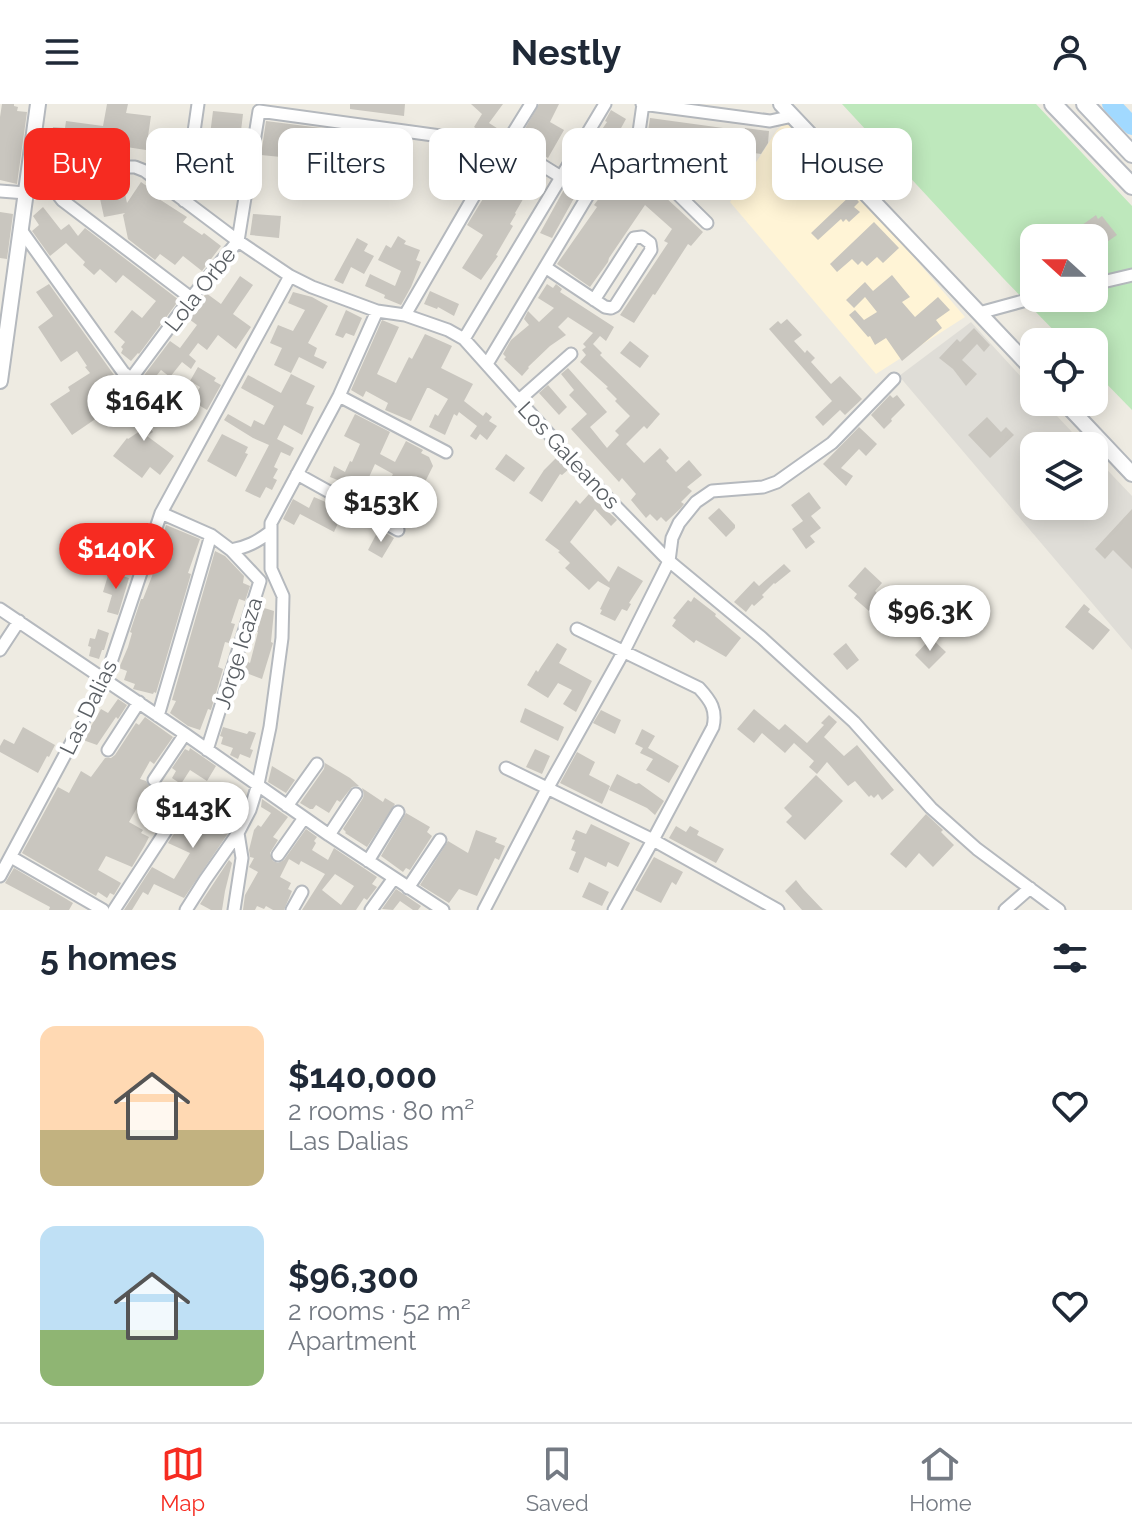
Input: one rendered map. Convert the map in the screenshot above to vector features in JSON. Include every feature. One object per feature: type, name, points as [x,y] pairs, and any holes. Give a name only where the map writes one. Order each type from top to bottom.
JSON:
[{"type":"main road","points":[[1053,104],[1132,186]]},
{"type":"main road","points":[[1085,104],[1132,154]]},
{"type":"street","points":[[35,128],[38,104]]},
{"type":"street","points":[[184,201],[198,104]]},
{"type":"street","points":[[516,128],[531,104]]},
{"type":"street","points":[[464,339],[605,104]]},
{"type":"street","points":[[707,223],[638,155],[643,104],[770,121],[793,116]]},
{"type":"street","points":[[781,104],[1020,356]]},
{"type":"street","points":[[238,241],[259,111],[429,134]]},
{"type":"street","name":"Los Galeanos","points":[[130,167],[145,171],[290,276],[377,311],[405,315],[464,339],[592,482],[669,561],[762,638],[854,722],[931,808],[977,849],[1059,910]]},
{"type":"street","points":[[546,168],[561,177]]},
{"type":"street","name":"Los Galeanos","points":[[0,191],[24,193]]},
{"type":"street","points":[[0,379],[25,200]]},
{"type":"street","points":[[62,200],[191,298]]},
{"type":"street","points":[[405,315],[473,200]]},
{"type":"street","points":[[487,364],[585,200]]},
{"type":"street","name":"Lola Orbe","points":[[21,230],[128,376],[133,376],[238,241]]},
{"type":"street","points":[[545,267],[594,300],[605,307],[611,308],[651,250],[650,243],[642,237],[634,238],[594,300]]},
{"type":"street","points":[[1108,281],[1132,275]]},
{"type":"street","name":"Las Dalias","points":[[0,876],[105,680],[161,513],[290,276]]},
{"type":"street","points":[[979,313],[1020,302]]},
{"type":"street","points":[[186,910],[238,833],[250,810],[258,784],[270,727],[282,638],[283,596],[271,569],[270,532],[275,514],[339,396],[377,311]]},
{"type":"street","points":[[519,400],[571,354]]},
{"type":"street","points":[[484,910],[624,651],[669,561],[675,530],[703,495],[712,491],[763,487],[777,482],[832,443],[894,379]]},
{"type":"street","points":[[339,396],[446,452]]},
{"type":"street","points":[[1077,416],[1132,474]]},
{"type":"street","points":[[297,474],[398,530]]},
{"type":"street","name":"Jorge Icaza","points":[[161,513],[211,535],[231,550],[260,581],[207,750]]},
{"type":"street","points":[[231,550],[246,547],[270,532]]},
{"type":"street","points":[[158,716],[211,535]]},
{"type":"street","points":[[260,581],[262,575],[271,569]]},
{"type":"street","points":[[0,609],[435,908]]},
{"type":"street","points":[[0,650],[19,621]]},
{"type":"street","points":[[577,629],[699,688],[713,705],[715,717],[713,727],[614,910]]},
{"type":"street","points":[[108,750],[139,702]]},
{"type":"street","points":[[154,780],[185,734]]},
{"type":"street","points":[[287,806],[317,764]]},
{"type":"street","points":[[506,768],[653,840],[778,910]]},
{"type":"street","points":[[329,835],[356,794]]},
{"type":"street","points":[[114,910],[184,803]]},
{"type":"street","points":[[368,861],[398,812]]},
{"type":"street","points":[[278,855],[304,818]]},
{"type":"street","points":[[234,910],[242,858],[238,833]]},
{"type":"street","points":[[408,888],[440,840]]},
{"type":"street","points":[[11,857],[103,910]]},
{"type":"street","points":[[371,910],[394,878]]},
{"type":"street","points":[[1005,910],[1030,888]]},
{"type":"street","points":[[292,910],[302,892]]},
{"type":"shaded area","points":[[793,116],[803,128],[779,128]]},
{"type":"shaded area","points":[[772,138],[772,200],[865,200],[965,317],[876,374],[730,202],[756,200],[756,162]]},
{"type":"shaded area","points":[[971,322],[1020,376],[1020,416],[1057,416],[1072,432],[1020,432],[1020,518],[899,376]]},
{"type":"shaded area","points":[[1108,471],[1132,496],[1132,650],[1021,520],[1108,520]]},
{"type":"green space","points":[[842,104],[1036,104],[1132,206],[1132,410],[1108,385],[1108,328],[1051,328],[1036,312],[1108,312],[1108,224],[1020,224],[1020,296],[912,180],[912,128],[864,128]]},
{"type":"building","points":[[2,104],[14,104],[18,107],[17,111],[27,112],[17,184],[0,180]]},
{"type":"building","points":[[107,104],[128,104],[126,113],[151,116],[149,128],[146,128],[146,150],[130,148],[130,128],[65,128],[66,121],[103,126]]},
{"type":"building","points":[[350,104],[405,104],[404,116],[350,109]]},
{"type":"building","points":[[471,104],[503,104],[489,123],[497,128],[474,127],[482,114]]},
{"type":"building","points":[[539,104],[559,104],[550,122],[562,129],[562,134],[548,158],[546,128],[525,128]]},
{"type":"building","points":[[611,110],[626,119],[621,128],[603,128]]},
{"type":"building","points":[[213,111],[243,114],[241,128],[211,128]]},
{"type":"building","points":[[650,118],[723,128],[648,128]]},
{"type":"building","points":[[266,121],[321,128],[278,128],[278,157],[262,155]]},
{"type":"building","points":[[756,129],[769,131],[768,143],[761,154],[756,153]]},
{"type":"building","points":[[141,182],[146,186],[146,200],[161,200],[187,217],[183,222],[221,246],[202,271],[183,256],[175,265],[160,254],[155,260],[128,239],[125,213],[104,217],[100,200],[126,200],[127,203]]},
{"type":"building","points":[[562,193],[562,200],[573,200],[552,238],[540,233]]},
{"type":"building","points":[[482,200],[523,200],[498,256],[481,280],[462,268],[483,235],[467,225]]},
{"type":"building","points":[[598,200],[668,200],[703,232],[691,246],[688,244],[634,323],[620,315],[668,243],[664,241],[672,229],[645,205],[590,287],[557,264],[597,207],[594,205]]},
{"type":"building","points":[[846,200],[859,202],[854,207],[860,212],[849,222],[841,219],[818,240],[811,233]]},
{"type":"building","points":[[43,207],[61,230],[69,224],[78,236],[85,228],[179,300],[131,361],[121,353],[125,342],[114,332],[132,310],[142,318],[156,301],[123,275],[116,283],[100,269],[94,275],[66,243],[50,256],[32,231],[39,225],[33,216]]},
{"type":"building","points":[[0,212],[13,214],[7,259],[0,258]]},
{"type":"building","points":[[253,214],[281,216],[279,238],[250,235]]},
{"type":"building","points":[[1096,215],[1098,219],[1102,216],[1117,235],[1108,241],[1108,224],[1084,224]]},
{"type":"building","points":[[874,222],[899,248],[883,263],[877,257],[867,266],[862,261],[858,265],[852,259],[837,272],[830,264]]},
{"type":"building","points":[[398,236],[406,241],[404,244],[420,250],[416,260],[421,262],[401,305],[365,286],[370,274],[395,286],[401,271],[378,260],[386,245],[391,248]]},
{"type":"building","points":[[357,238],[368,244],[364,251],[374,256],[364,274],[351,267],[343,284],[334,280]]},
{"type":"building","points":[[892,275],[910,297],[902,302],[915,317],[938,297],[950,310],[936,320],[942,328],[902,361],[886,338],[875,345],[849,315],[855,310],[864,320],[877,312],[865,297],[854,308],[846,300],[865,282],[873,291]]},
{"type":"building","points":[[240,276],[253,285],[233,314],[251,327],[236,349],[218,335],[207,350],[198,343],[189,355],[196,361],[191,369],[182,362],[170,377],[161,370],[145,390],[139,382],[170,341],[180,348],[197,325],[189,319],[206,293],[221,304]]},
{"type":"building","points":[[49,284],[129,396],[72,435],[50,404],[70,391],[68,387],[90,373],[77,351],[61,362],[38,327],[53,316],[36,292]]},
{"type":"building","points":[[547,284],[553,288],[556,284],[562,289],[560,292],[614,327],[606,341],[600,336],[593,344],[602,353],[600,355],[660,414],[647,429],[644,426],[626,444],[644,463],[660,448],[676,472],[689,460],[702,475],[687,487],[692,491],[681,502],[684,504],[681,508],[666,522],[661,517],[657,521],[650,514],[646,518],[631,500],[636,494],[622,478],[619,482],[571,429],[587,414],[569,395],[574,390],[561,374],[568,368],[607,412],[590,427],[607,448],[619,435],[615,431],[630,416],[615,401],[617,399],[608,387],[580,362],[586,355],[582,350],[586,347],[583,344],[593,333],[568,317],[558,327],[566,335],[550,346],[522,376],[504,359],[503,354],[511,340],[529,325],[524,319],[528,311],[539,322],[554,308],[538,298]]},
{"type":"building","points":[[430,291],[459,304],[454,316],[438,307],[424,304]]},
{"type":"building","points":[[293,292],[312,297],[328,306],[308,343],[317,348],[314,356],[327,362],[323,369],[299,357],[291,373],[274,365],[282,348],[270,343],[278,325],[293,331],[305,310],[288,303]]},
{"type":"building","points":[[346,310],[362,318],[354,336],[346,333],[343,338],[335,335]]},
{"type":"building","points":[[787,319],[802,335],[794,341],[805,353],[807,350],[815,358],[811,362],[831,384],[840,376],[862,399],[845,415],[840,410],[823,426],[815,417],[832,401],[769,329],[778,321],[781,324]]},
{"type":"building","points":[[382,320],[399,327],[377,374],[396,383],[425,334],[452,346],[441,368],[473,384],[464,401],[483,416],[486,412],[492,417],[489,421],[497,426],[487,440],[480,434],[476,440],[470,436],[477,426],[459,412],[457,416],[454,414],[445,435],[429,427],[448,399],[429,388],[411,421],[385,410],[388,403],[366,391],[363,397],[351,390]]},
{"type":"building","points":[[974,328],[990,345],[984,352],[977,344],[962,360],[977,374],[966,386],[953,369],[939,358],[957,339],[960,342]]},
{"type":"building","points":[[630,341],[649,356],[640,368],[620,353]]},
{"type":"building","points":[[198,367],[216,378],[214,381],[221,385],[207,410],[192,401],[200,387],[190,381]]},
{"type":"building","points":[[291,374],[315,386],[306,404],[314,407],[302,435],[284,425],[277,439],[294,448],[290,456],[281,452],[274,467],[278,469],[273,478],[277,480],[272,490],[266,487],[260,498],[245,491],[269,445],[224,420],[228,414],[251,427],[254,420],[264,425],[274,406],[241,388],[248,375],[281,393]]},
{"type":"building","points":[[548,385],[567,407],[559,415],[539,393]]},
{"type":"building","points":[[890,395],[893,398],[897,395],[905,405],[884,429],[871,415]]},
{"type":"building","points":[[153,396],[165,413],[148,425],[153,432],[147,436],[174,456],[160,475],[150,467],[142,478],[113,456],[127,438],[140,431],[130,416]]},
{"type":"building","points":[[355,414],[390,432],[380,454],[395,462],[406,441],[429,457],[433,466],[424,484],[417,480],[409,494],[406,506],[412,508],[405,524],[357,497],[359,494],[343,486],[345,483],[330,477],[334,466],[345,472],[360,444],[344,436]],"holes":[[[375,464],[393,474],[382,495],[365,486]]]},
{"type":"building","points":[[987,417],[1001,432],[1006,427],[1014,435],[990,458],[968,435]]},
{"type":"building","points":[[859,427],[877,444],[866,456],[859,449],[841,468],[853,476],[846,486],[823,464]]},
{"type":"building","points":[[222,434],[248,447],[245,453],[248,454],[236,477],[207,461]]},
{"type":"building","points":[[506,454],[525,468],[514,482],[495,469]]},
{"type":"building","points":[[557,457],[569,469],[560,474],[542,502],[529,493]]},
{"type":"building","points":[[809,492],[821,508],[811,516],[821,528],[810,536],[815,542],[806,549],[792,529],[803,521],[791,505]]},
{"type":"building","points":[[589,494],[617,520],[611,526],[595,509],[570,542],[609,582],[618,566],[643,581],[627,611],[622,609],[615,621],[600,614],[610,588],[598,581],[589,590],[565,568],[570,563],[560,551],[545,540],[576,500],[580,504]]},
{"type":"building","points":[[314,497],[344,510],[334,532],[300,514],[294,525],[283,519],[293,499],[309,508]]},
{"type":"building","points":[[719,508],[735,525],[726,537],[708,518]]},
{"type":"building","points":[[1132,509],[1132,569],[1113,550],[1105,559],[1095,549]]},
{"type":"building","points":[[166,525],[200,539],[156,693],[153,694],[133,689],[135,684],[124,680],[127,671],[119,668],[141,599],[154,571],[151,570]]},
{"type":"building","points":[[379,529],[394,538],[382,558],[368,550]]},
{"type":"building","points":[[215,551],[225,556],[244,576],[243,583],[250,586],[245,601],[239,599],[231,623],[235,624],[229,643],[225,642],[218,667],[223,669],[211,710],[208,709],[200,730],[188,726],[170,713],[176,701],[172,700]]},
{"type":"building","points":[[784,564],[791,571],[774,583],[754,606],[752,604],[746,612],[734,602],[754,581],[759,586]]},
{"type":"building","points":[[865,567],[882,583],[875,591],[890,604],[880,615],[872,607],[869,611],[854,598],[857,594],[848,586]]},
{"type":"building","points":[[109,572],[129,578],[118,615],[107,612],[112,595],[103,592]]},
{"type":"building","points":[[694,597],[741,638],[726,657],[696,640],[694,643],[672,626],[676,620],[673,618]]},
{"type":"building","points":[[1084,604],[1090,609],[1088,612],[1110,630],[1093,650],[1065,627]]},
{"type":"building","points":[[261,607],[274,611],[273,643],[262,679],[241,671],[244,660],[250,663],[258,632],[253,630]]},
{"type":"building","points":[[98,629],[109,633],[99,659],[89,656],[91,647],[88,646],[90,638],[95,639]]},
{"type":"building","points":[[931,638],[946,652],[929,669],[915,655]]},
{"type":"building","points":[[557,643],[567,649],[559,663],[592,681],[576,712],[563,704],[572,690],[558,683],[548,698],[527,685]]},
{"type":"building","points":[[846,643],[859,660],[847,670],[833,654]]},
{"type":"building","points":[[118,699],[127,705],[97,745],[83,740],[101,709],[108,713]]},
{"type":"building","points":[[525,708],[564,727],[558,741],[520,722]]},
{"type":"building","points":[[754,709],[779,730],[785,724],[807,743],[829,715],[837,722],[824,737],[844,756],[857,745],[894,790],[882,800],[878,794],[874,798],[869,797],[855,781],[848,786],[827,762],[817,774],[809,767],[814,761],[794,743],[785,753],[762,733],[754,743],[737,729]]},
{"type":"building","points":[[601,710],[621,720],[615,734],[593,723]]},
{"type":"building","points":[[145,717],[173,737],[154,764],[150,761],[140,779],[168,794],[161,809],[142,799],[129,822],[149,837],[132,867],[106,856],[98,870],[121,883],[114,895],[110,893],[107,898],[98,892],[96,896],[22,853],[58,787],[69,793],[81,771],[91,777],[105,758],[115,755],[136,723],[139,725]]},
{"type":"building","points":[[23,727],[55,745],[38,773],[0,752],[4,739],[14,744]]},
{"type":"building","points":[[223,727],[247,734],[249,731],[256,733],[250,758],[240,754],[238,759],[230,755],[233,748],[221,744]]},
{"type":"building","points":[[642,729],[655,736],[648,748],[679,766],[669,783],[646,770],[653,759],[640,753],[643,748],[635,744]]},
{"type":"building","points":[[190,748],[216,766],[207,781],[190,770],[181,784],[172,778],[176,771],[172,768],[185,749],[189,751]]},
{"type":"building","points":[[535,749],[550,756],[542,774],[526,767]]},
{"type":"building","points":[[577,752],[595,762],[589,775],[610,786],[602,804],[560,783]]},
{"type":"building","points":[[325,763],[359,786],[352,787],[340,802],[337,800],[329,813],[316,805],[310,809],[300,803]]},
{"type":"building","points":[[272,766],[295,780],[286,793],[268,782]]},
{"type":"building","points":[[617,774],[639,783],[664,801],[655,815],[609,790]]},
{"type":"building","points":[[816,775],[843,801],[805,840],[786,822],[792,816],[784,808]]},
{"type":"building","points":[[231,785],[239,791],[230,811],[238,815],[184,898],[154,884],[148,895],[143,892],[132,910],[124,910],[152,867],[174,879],[190,853],[168,843],[183,820],[200,830],[209,816],[219,821],[223,813],[214,807],[219,796],[221,798]]},
{"type":"building","points":[[362,788],[383,802],[385,798],[395,804],[367,847],[343,829],[363,798]]},
{"type":"building","points":[[262,799],[288,817],[273,837],[278,840],[270,853],[273,861],[278,863],[284,860],[306,829],[317,837],[312,850],[328,860],[334,848],[377,877],[372,884],[377,887],[367,900],[364,898],[356,910],[302,910],[325,874],[301,861],[299,865],[289,859],[280,877],[291,883],[288,889],[292,891],[284,910],[257,906],[255,910],[243,910],[245,895],[258,872],[249,867],[254,858],[250,857],[249,850],[254,830],[258,825],[261,827],[271,813],[261,807]],"holes":[[[335,874],[354,886],[341,905],[322,890]]]},
{"type":"building","points":[[406,813],[430,827],[427,832],[432,836],[410,870],[406,868],[403,872],[381,856]]},
{"type":"building","points":[[926,814],[954,845],[933,867],[919,853],[906,868],[890,854]]},
{"type":"building","points":[[591,824],[630,843],[618,867],[608,862],[606,867],[585,857],[578,873],[569,869],[576,852],[571,850],[576,830],[586,834]]},
{"type":"building","points":[[676,826],[686,832],[690,826],[699,831],[697,835],[724,849],[716,863],[669,838]]},
{"type":"building","points":[[476,830],[497,838],[495,842],[505,846],[499,860],[495,858],[477,896],[459,889],[449,903],[420,885],[448,841],[468,853]]},
{"type":"building","points":[[654,857],[683,872],[676,885],[672,882],[661,903],[635,890]]},
{"type":"building","points":[[229,860],[232,863],[222,910],[211,910],[200,904]]},
{"type":"building","points":[[14,868],[73,903],[69,910],[49,910],[50,907],[5,883]]},
{"type":"building","points":[[796,880],[823,910],[802,910],[785,891]]},
{"type":"building","points":[[589,882],[609,892],[602,906],[582,897]]},
{"type":"building","points":[[396,889],[421,906],[418,910],[400,901],[393,910],[382,909]]},
{"type":"waterway","points":[[1111,104],[1132,126]]}]
